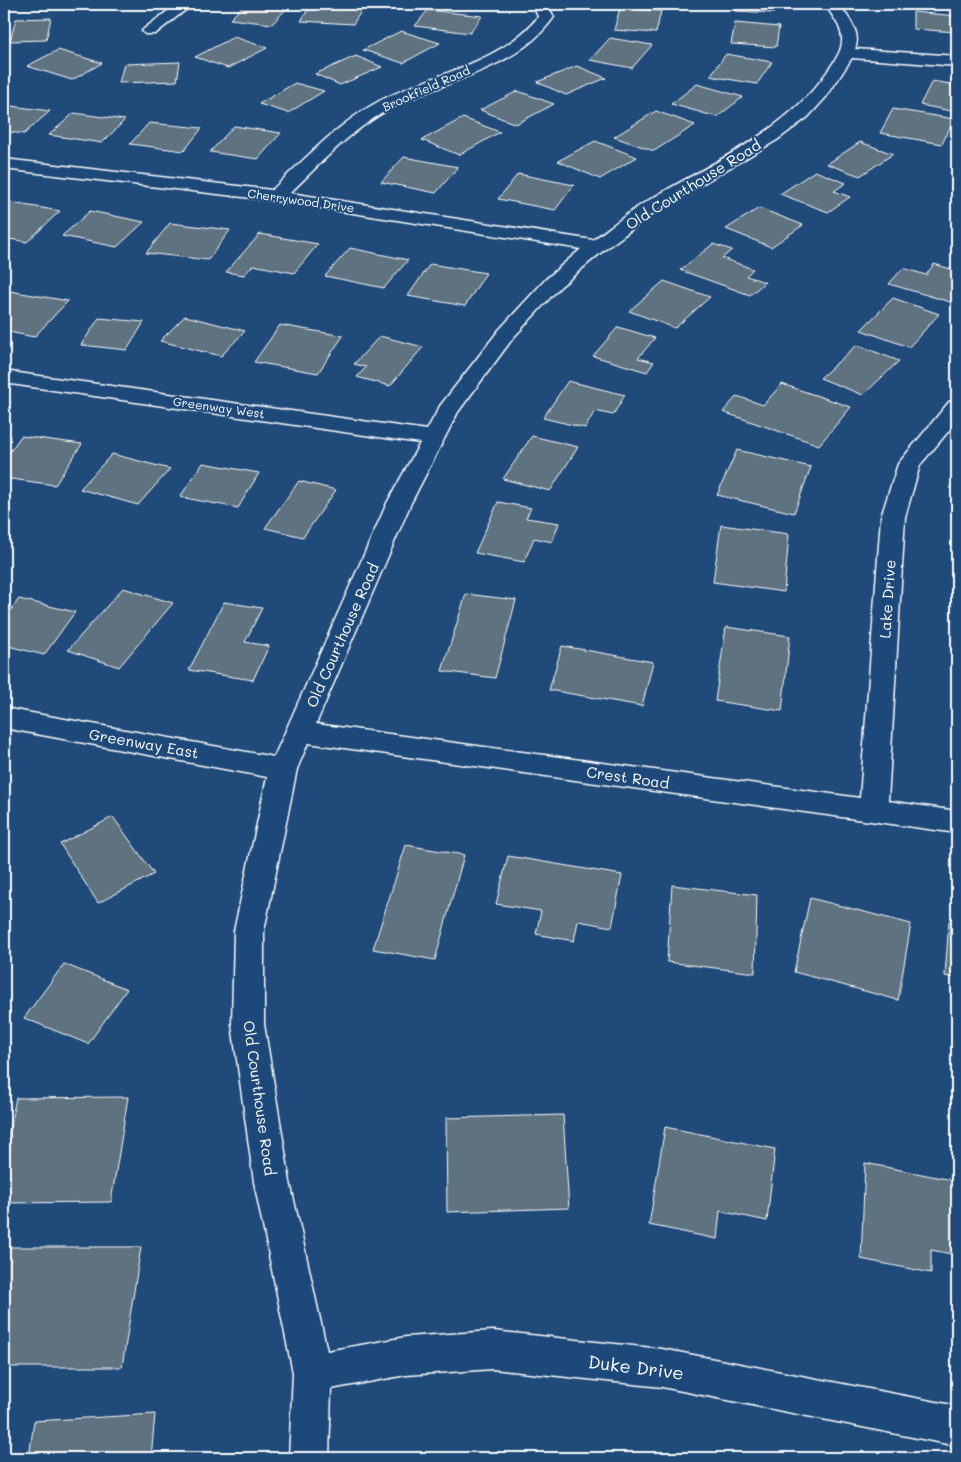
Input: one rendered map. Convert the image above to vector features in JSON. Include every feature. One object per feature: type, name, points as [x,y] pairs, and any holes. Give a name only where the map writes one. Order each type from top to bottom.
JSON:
[{"type":"street","points":[[150,31],[186,4]]},
{"type":"street","name":"Brookfield Road","points":[[276,196],[345,132],[382,107],[502,54],[528,38],[541,27],[546,17],[540,4]]},
{"type":"street","name":"Old Courthouse Road","points":[[309,1458],[312,1373],[272,1182],[248,1024],[250,930],[283,769],[399,504],[448,411],[506,334],[553,283],[597,246],[653,205],[771,136],[802,113],[822,94],[850,42],[848,29],[832,4]]},
{"type":"street","points":[[846,52],[957,61]]},
{"type":"street","name":"Cherrywood Drive","points":[[4,164],[276,196],[597,246]]},
{"type":"street","name":"Greenway West","points":[[4,377],[435,438]]},
{"type":"street","name":"Lake Drive","points":[[872,811],[893,517],[909,464],[957,407]]},
{"type":"street","name":"Greenway East","points":[[4,718],[283,769]]},
{"type":"street","name":"Crest Road","points":[[300,732],[957,822]]},
{"type":"street","name":"Duke Drive","points":[[312,1373],[406,1356],[493,1350],[662,1368],[957,1426]]},
{"type":"building","points":[[245,4],[291,4],[272,24],[230,19]]},
{"type":"building","points":[[735,4],[774,4],[774,13],[735,11]]},
{"type":"building","points":[[310,6],[362,10],[353,24],[301,21]]},
{"type":"building","points":[[620,8],[661,11],[656,33],[614,30]]},
{"type":"building","points":[[428,10],[482,16],[470,33],[415,26]]},
{"type":"building","points":[[913,12],[957,16],[957,32],[913,29]]},
{"type":"building","points":[[51,18],[46,40],[10,41],[16,19]]},
{"type":"building","points":[[735,23],[779,27],[776,47],[731,44]]},
{"type":"building","points":[[401,31],[440,43],[403,63],[363,50]]},
{"type":"building","points":[[234,37],[267,48],[228,68],[195,57]]},
{"type":"building","points":[[610,38],[652,45],[632,68],[590,60]]},
{"type":"building","points":[[58,50],[102,63],[72,80],[27,66]]},
{"type":"building","points":[[726,54],[772,62],[757,84],[710,76]]},
{"type":"building","points":[[356,56],[382,67],[340,85],[315,74]]},
{"type":"building","points":[[180,62],[177,81],[119,83],[124,64]]},
{"type":"building","points":[[577,66],[606,78],[566,95],[537,82]]},
{"type":"building","points":[[932,81],[957,85],[957,112],[920,105]]},
{"type":"building","points":[[295,83],[324,91],[288,113],[259,104]]},
{"type":"building","points":[[697,84],[743,97],[717,117],[671,104]]},
{"type":"building","points":[[518,91],[554,104],[516,124],[480,110]]},
{"type":"building","points":[[4,105],[50,111],[24,134],[4,131]]},
{"type":"building","points":[[893,109],[954,119],[942,144],[880,133]]},
{"type":"building","points":[[656,111],[695,125],[654,151],[614,137]]},
{"type":"building","points":[[74,113],[125,120],[102,143],[49,135]]},
{"type":"building","points":[[463,118],[500,132],[459,155],[422,140]]},
{"type":"building","points":[[149,123],[202,128],[184,151],[130,144]]},
{"type":"building","points":[[234,126],[281,133],[258,159],[210,152]]},
{"type":"building","points":[[595,141],[637,157],[600,179],[558,161]]},
{"type":"building","points":[[860,142],[893,154],[860,176],[827,164]]},
{"type":"building","points":[[404,157],[458,167],[436,193],[381,182]]},
{"type":"building","points":[[815,171],[846,183],[834,191],[850,197],[828,212],[780,194]]},
{"type":"building","points":[[518,174],[574,185],[555,210],[498,199]]},
{"type":"building","points":[[6,202],[60,211],[27,242],[4,238],[4,204]]},
{"type":"building","points":[[759,208],[803,225],[771,247],[726,229]]},
{"type":"building","points":[[90,211],[144,222],[117,247],[62,236]]},
{"type":"building","points":[[170,223],[230,230],[208,260],[146,253]]},
{"type":"building","points":[[260,234],[318,244],[294,273],[253,265],[244,275],[226,272]]},
{"type":"building","points":[[713,244],[732,250],[722,258],[753,269],[746,276],[765,282],[750,295],[680,270]]},
{"type":"building","points":[[350,248],[408,260],[384,288],[325,276]]},
{"type":"building","points":[[430,264],[486,273],[465,306],[408,296]]},
{"type":"building","points":[[934,264],[957,271],[957,299],[954,303],[889,284],[903,268],[926,275]]},
{"type":"building","points":[[664,281],[710,297],[675,328],[629,311]]},
{"type":"building","points":[[4,290],[68,301],[34,337],[4,331]]},
{"type":"building","points":[[893,298],[939,314],[909,347],[861,330]]},
{"type":"building","points":[[185,316],[245,331],[221,356],[160,341]]},
{"type":"building","points":[[99,318],[144,322],[127,350],[81,345]]},
{"type":"building","points":[[280,325],[343,336],[318,373],[254,362]]},
{"type":"building","points":[[618,327],[655,338],[638,358],[654,362],[647,372],[593,356]]},
{"type":"building","points":[[380,336],[423,347],[390,386],[357,377],[366,367],[354,364]]},
{"type":"building","points":[[857,345],[899,361],[863,395],[820,378]]},
{"type":"building","points":[[568,381],[625,395],[613,415],[595,411],[585,428],[543,418]]},
{"type":"building","points":[[782,384],[851,407],[819,445],[723,412],[737,396],[763,405]]},
{"type":"building","points":[[21,436],[82,444],[55,485],[4,478],[4,460]]},
{"type":"building","points":[[532,436],[578,447],[550,491],[503,479]]},
{"type":"building","points":[[737,450],[811,467],[794,513],[717,495]]},
{"type":"building","points":[[112,454],[170,469],[138,505],[80,489]]},
{"type":"building","points":[[203,463],[259,473],[238,508],[180,497]]},
{"type":"building","points":[[299,481],[336,490],[303,537],[265,528]]},
{"type":"building","points":[[498,502],[531,508],[526,518],[559,523],[552,542],[534,538],[524,562],[475,553]]},
{"type":"building","points":[[721,525],[789,534],[784,592],[713,582]]},
{"type":"building","points":[[123,588],[173,603],[119,667],[68,650]]},
{"type":"building","points":[[466,594],[516,600],[495,678],[442,671]]},
{"type":"building","points":[[19,599],[75,612],[44,655],[4,645],[4,619]]},
{"type":"building","points":[[224,602],[262,608],[245,642],[269,646],[253,680],[189,670]]},
{"type":"building","points":[[726,627],[790,636],[782,711],[715,701]]},
{"type":"building","points":[[562,646],[653,662],[642,706],[549,690]]},
{"type":"building","points":[[113,817],[154,874],[98,903],[60,844]]},
{"type":"building","points":[[406,845],[464,855],[435,960],[373,949]]},
{"type":"building","points":[[508,856],[622,875],[612,927],[578,921],[574,941],[536,934],[541,911],[496,904]]},
{"type":"building","points":[[672,885],[757,895],[755,973],[667,962]]},
{"type":"building","points":[[810,898],[911,924],[898,1000],[794,972]]},
{"type":"building","points":[[949,921],[957,923],[957,978],[945,976]]},
{"type":"building","points":[[64,964],[127,989],[88,1044],[24,1018]]},
{"type":"building","points":[[128,1097],[111,1202],[4,1203],[4,1155],[16,1098]]},
{"type":"building","points":[[563,1115],[569,1208],[447,1212],[446,1118]]},
{"type":"building","points":[[665,1127],[775,1149],[767,1221],[720,1211],[717,1239],[649,1225]]},
{"type":"building","points":[[865,1163],[957,1181],[957,1255],[931,1250],[931,1273],[861,1259]]},
{"type":"building","points":[[4,1247],[141,1247],[122,1367],[4,1367]]},
{"type":"building","points":[[155,1414],[151,1458],[29,1458],[34,1421]]}]
